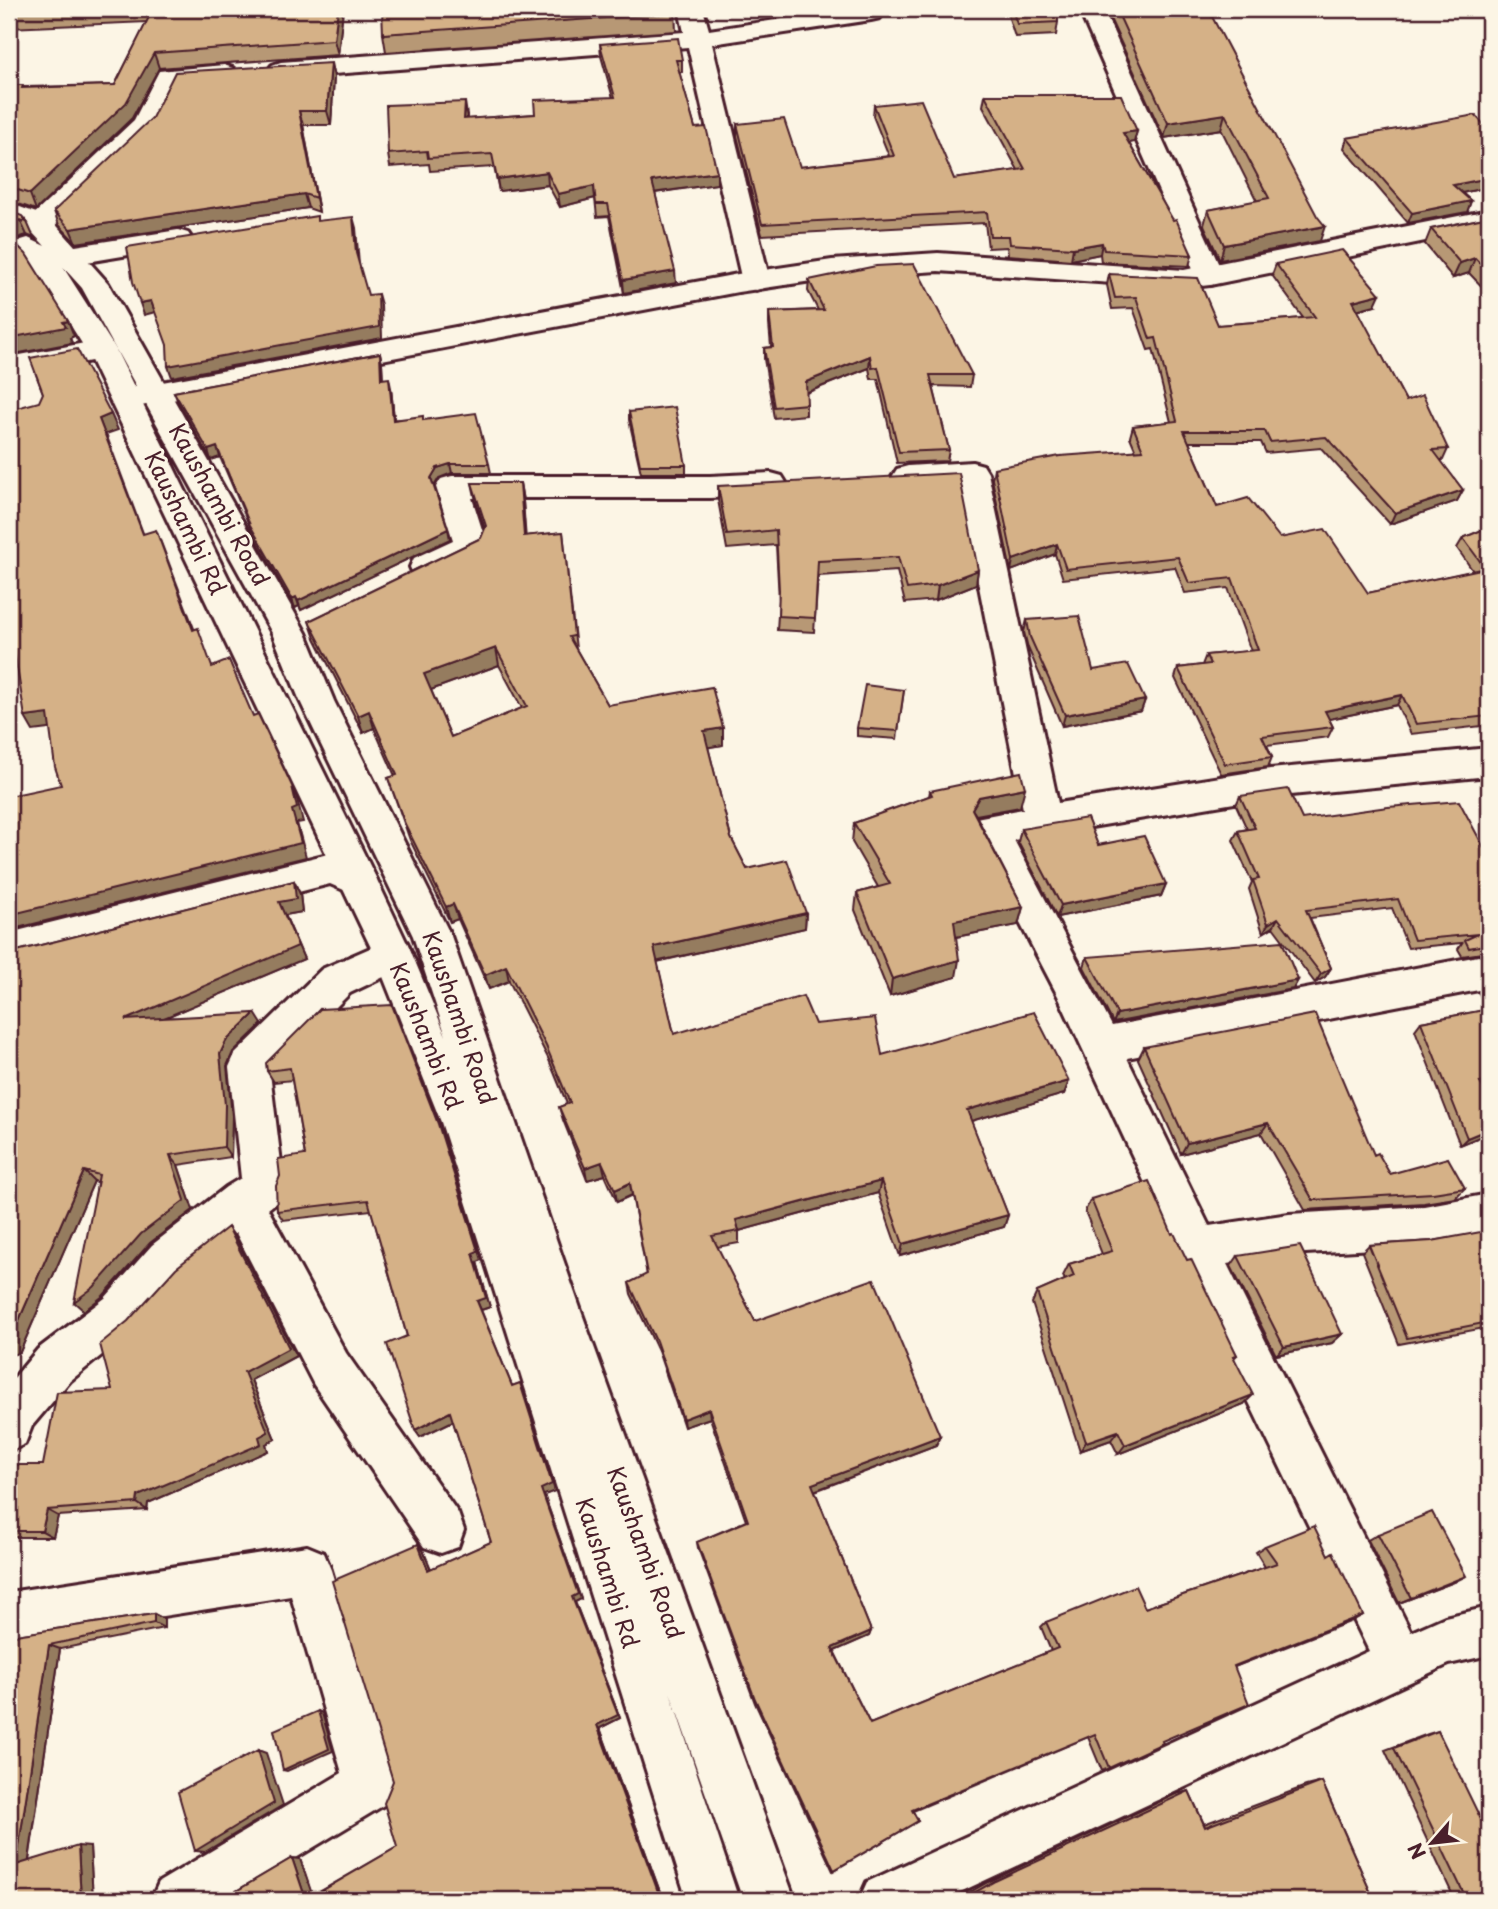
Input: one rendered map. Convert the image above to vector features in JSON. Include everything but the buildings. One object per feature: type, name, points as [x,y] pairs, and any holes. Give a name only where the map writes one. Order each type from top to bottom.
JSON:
[{"type":"street","points":[[691,9],[756,281]]},
{"type":"street","points":[[1091,9],[1210,276]]},
{"type":"street","points":[[19,222],[146,124],[169,76],[698,39],[871,13]]},
{"type":"street","points":[[141,395],[832,269],[938,262],[1184,279],[1489,219]]},
{"type":"street","name":"Kaushambi Road","points":[[19,222],[69,256],[94,282],[141,395],[301,627],[317,701],[432,936],[559,1311],[769,1900]]},
{"type":"street","name":"Kaushambi Rd","points":[[19,222],[101,350],[141,395],[393,954],[461,1122],[713,1900]]},
{"type":"street","points":[[69,256],[202,236]]},
{"type":"street","points":[[9,415],[33,409],[16,365],[101,350]]},
{"type":"street","points":[[876,478],[972,473],[1043,819]]},
{"type":"street","points":[[398,580],[471,545],[452,487],[710,487],[807,482]]},
{"type":"street","points":[[1400,1661],[1217,1289],[1073,986],[989,829],[1270,783],[1489,762]]},
{"type":"street","points":[[9,949],[332,868],[358,880]]},
{"type":"street","points":[[9,1428],[13,1415],[54,1365],[120,1312],[167,1260],[241,1201],[263,1187],[249,1066],[335,981],[393,954]]},
{"type":"street","points":[[1102,1045],[1489,971]]},
{"type":"street","points":[[241,1201],[330,1369],[441,1530]]},
{"type":"street","points":[[1217,1289],[1198,1248],[1289,1234],[1424,1226],[1489,1214]]},
{"type":"street","points":[[9,1616],[307,1570],[371,1784],[177,1900]]},
{"type":"street","points":[[885,1900],[1400,1661],[1445,1641],[1489,1630]]}]
